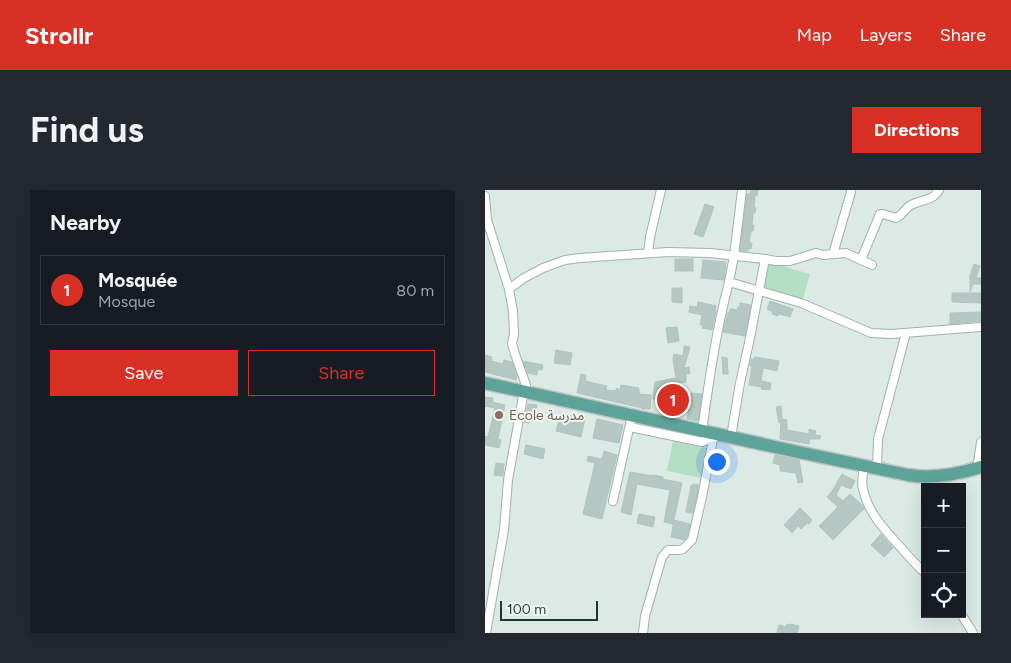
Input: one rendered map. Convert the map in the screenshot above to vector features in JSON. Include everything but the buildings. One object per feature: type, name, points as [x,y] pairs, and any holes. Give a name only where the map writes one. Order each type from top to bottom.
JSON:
[{"type":"main road","points":[[485,383],[631,421],[708,432],[908,475],[946,476],[979,468]]},
{"type":"street","points":[[648,253],[661,190]]},
{"type":"street","points":[[643,633],[645,616],[662,556],[668,550],[683,549],[691,540],[702,497],[708,432],[709,374],[734,256],[742,190]]},
{"type":"street","points":[[861,260],[879,214],[896,218],[914,203],[931,199],[939,190]]},
{"type":"street","points":[[833,254],[851,192]]},
{"type":"street","points":[[485,196],[487,220],[509,288],[513,311],[513,344],[515,354],[526,384],[508,480],[504,530],[486,633]]},
{"type":"street","points":[[509,288],[534,272],[565,260],[648,253],[710,253],[776,261],[790,261],[816,253],[823,255],[846,253],[873,265]]},
{"type":"street","points":[[731,438],[765,259]]},
{"type":"street","points":[[729,282],[801,303],[871,333],[891,334],[981,327]]},
{"type":"street","points":[[877,468],[878,439],[906,333]]},
{"type":"street","points":[[613,501],[631,421]]},
{"type":"street","points":[[979,468],[981,442]]},
{"type":"street","points":[[863,466],[862,480],[867,503],[891,537],[921,569]]},
{"type":"street","points":[[964,618],[973,633]]},
{"type":"green space","points":[[768,262],[810,274],[803,299],[762,288]]},
{"type":"green space","points":[[673,441],[707,448],[701,478],[667,471]]},
{"type":"place","name":"Mosquée","points":[[673,400]]},
{"type":"place","name":"Ecole مدرسة","points":[[499,415]]}]
